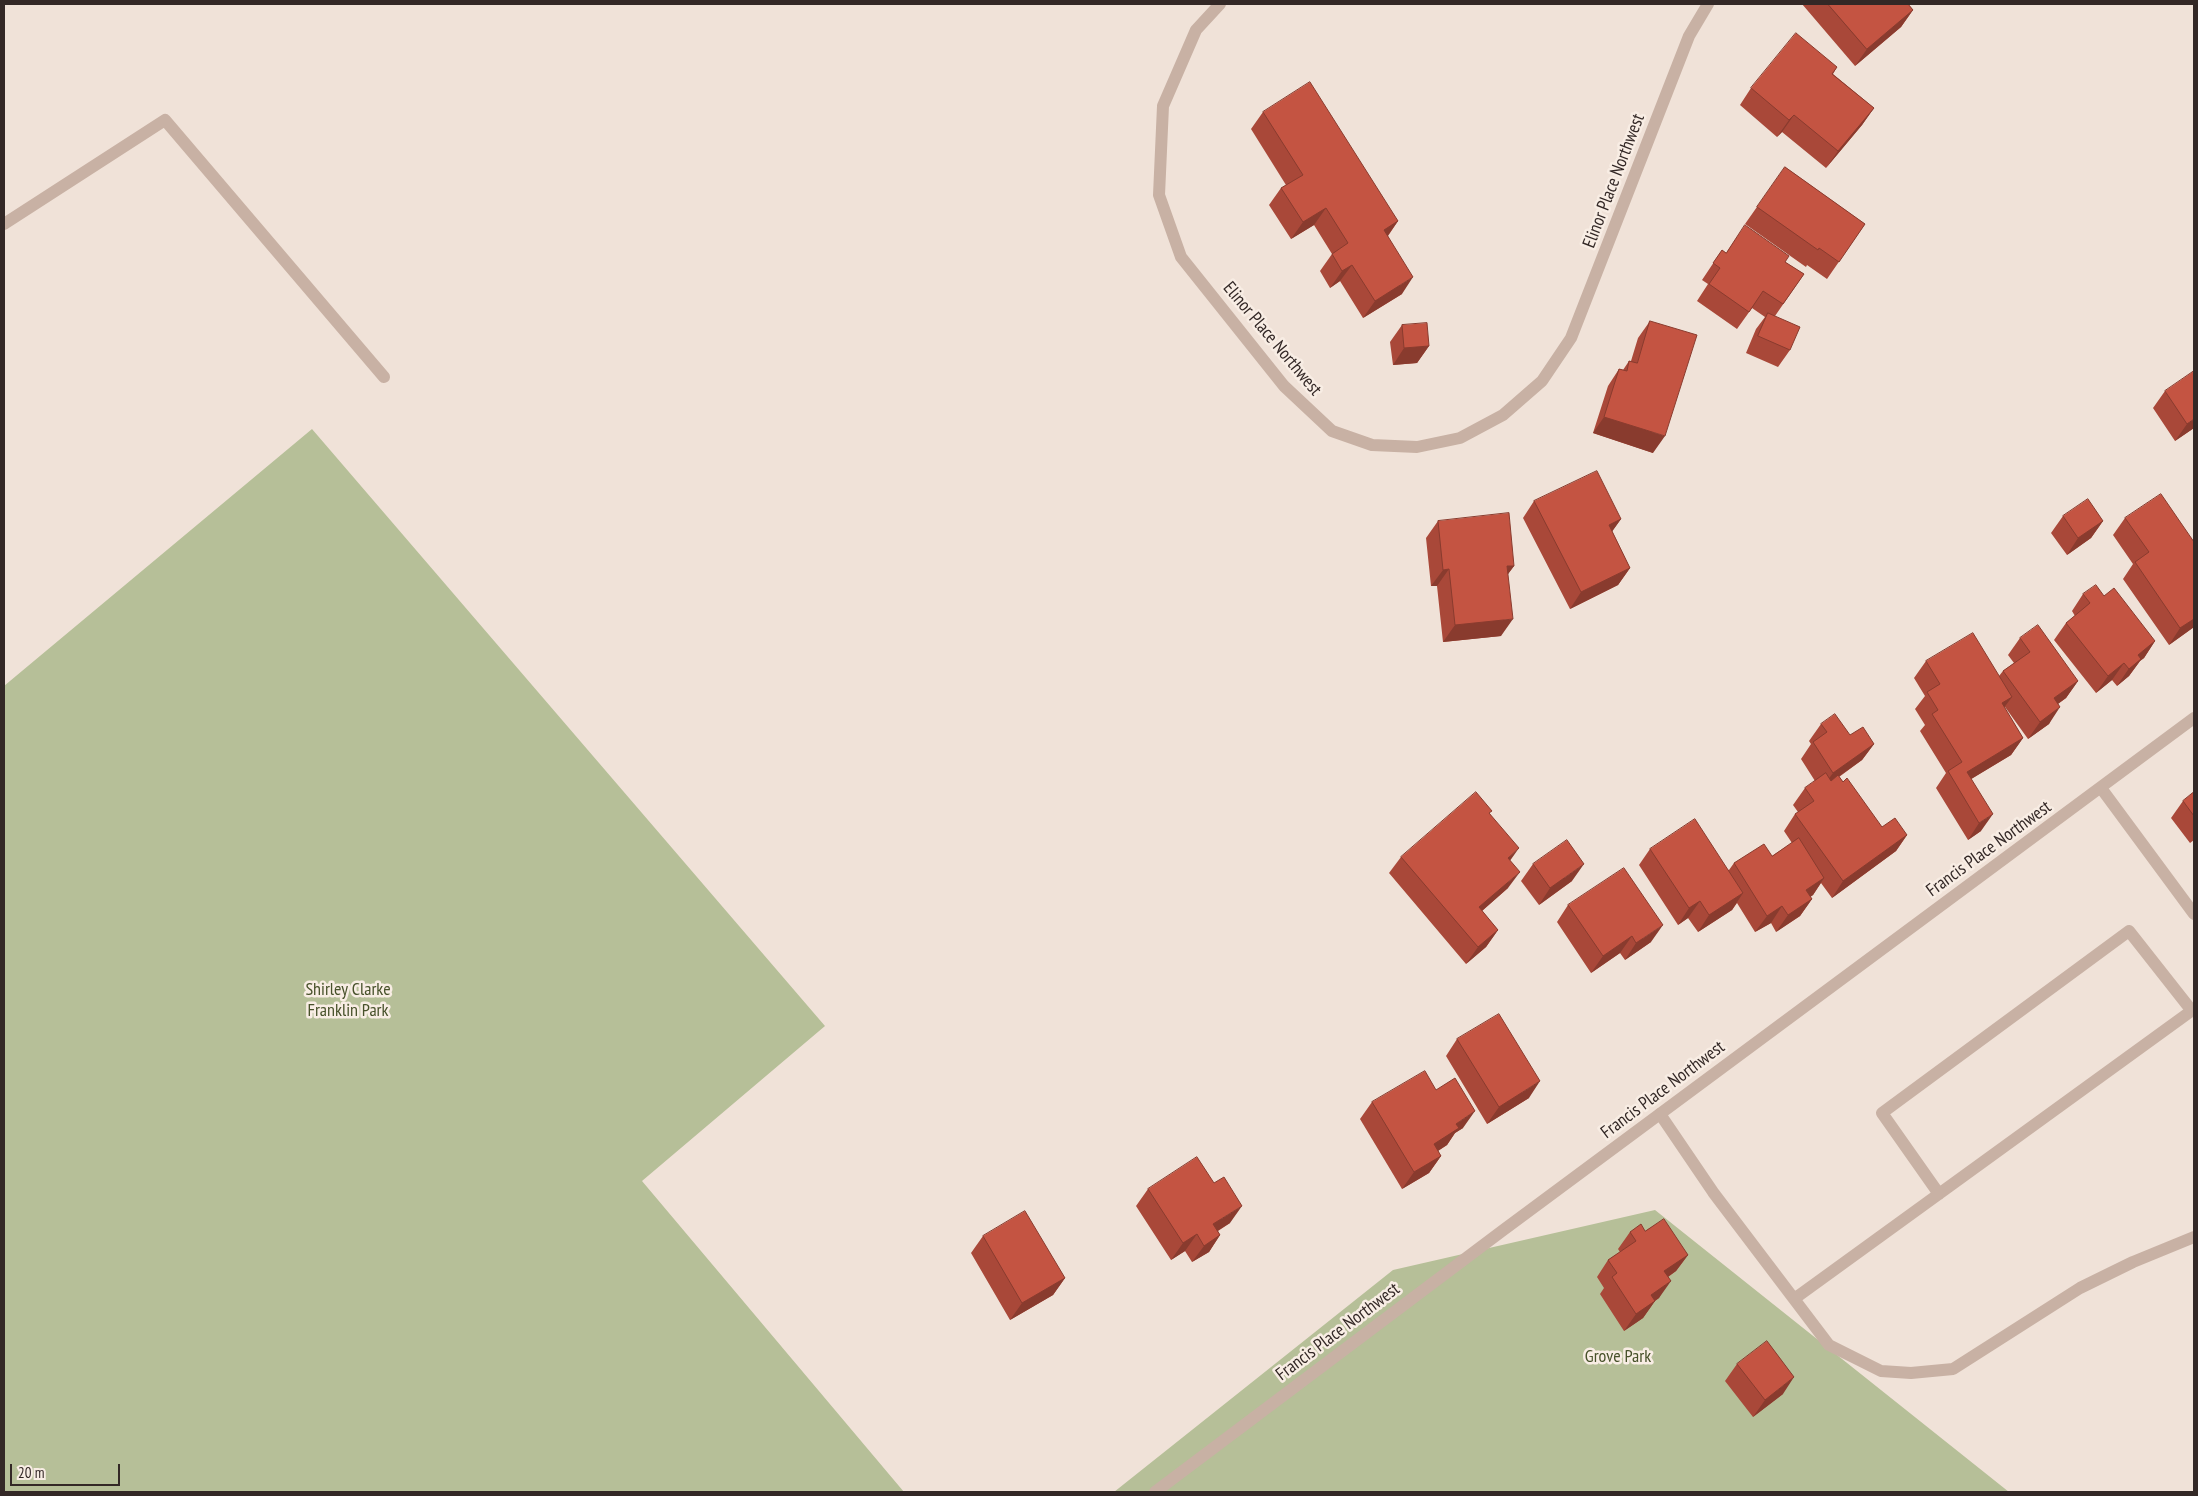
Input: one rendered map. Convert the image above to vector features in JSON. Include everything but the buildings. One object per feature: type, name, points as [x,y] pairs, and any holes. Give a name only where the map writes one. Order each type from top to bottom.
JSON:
[{"type":"street","name":"Elinor Place Northwest","points":[[1220,4],[1196,30],[1163,106],[1159,195],[1181,257],[1284,386],[1332,431],[1372,445],[1417,447],[1460,438],[1503,415],[1542,381],[1571,338],[1689,36],[1708,4]]},
{"type":"street","points":[[4,224],[166,120],[384,377]]},
{"type":"street","name":"Francis Place Northwest","points":[[1155,1492],[2194,718]]},
{"type":"street","points":[[2101,788],[2194,914]]},
{"type":"street","points":[[1794,1299],[1939,1194],[2193,1010],[2129,931],[1882,1113],[1939,1194]]},
{"type":"street","points":[[1660,1114],[1713,1192],[1829,1345],[1880,1371],[1911,1373],[1953,1369],[2080,1288],[2133,1262],[2194,1237]]},
{"type":"green space","name":"Shirley Clarke Franklin Park","points":[[312,429],[825,1026],[642,1181],[904,1492],[4,1492],[4,686]]},
{"type":"green space","name":"Grove Park","points":[[1655,1210],[2009,1492],[1114,1492],[1393,1270]]}]
